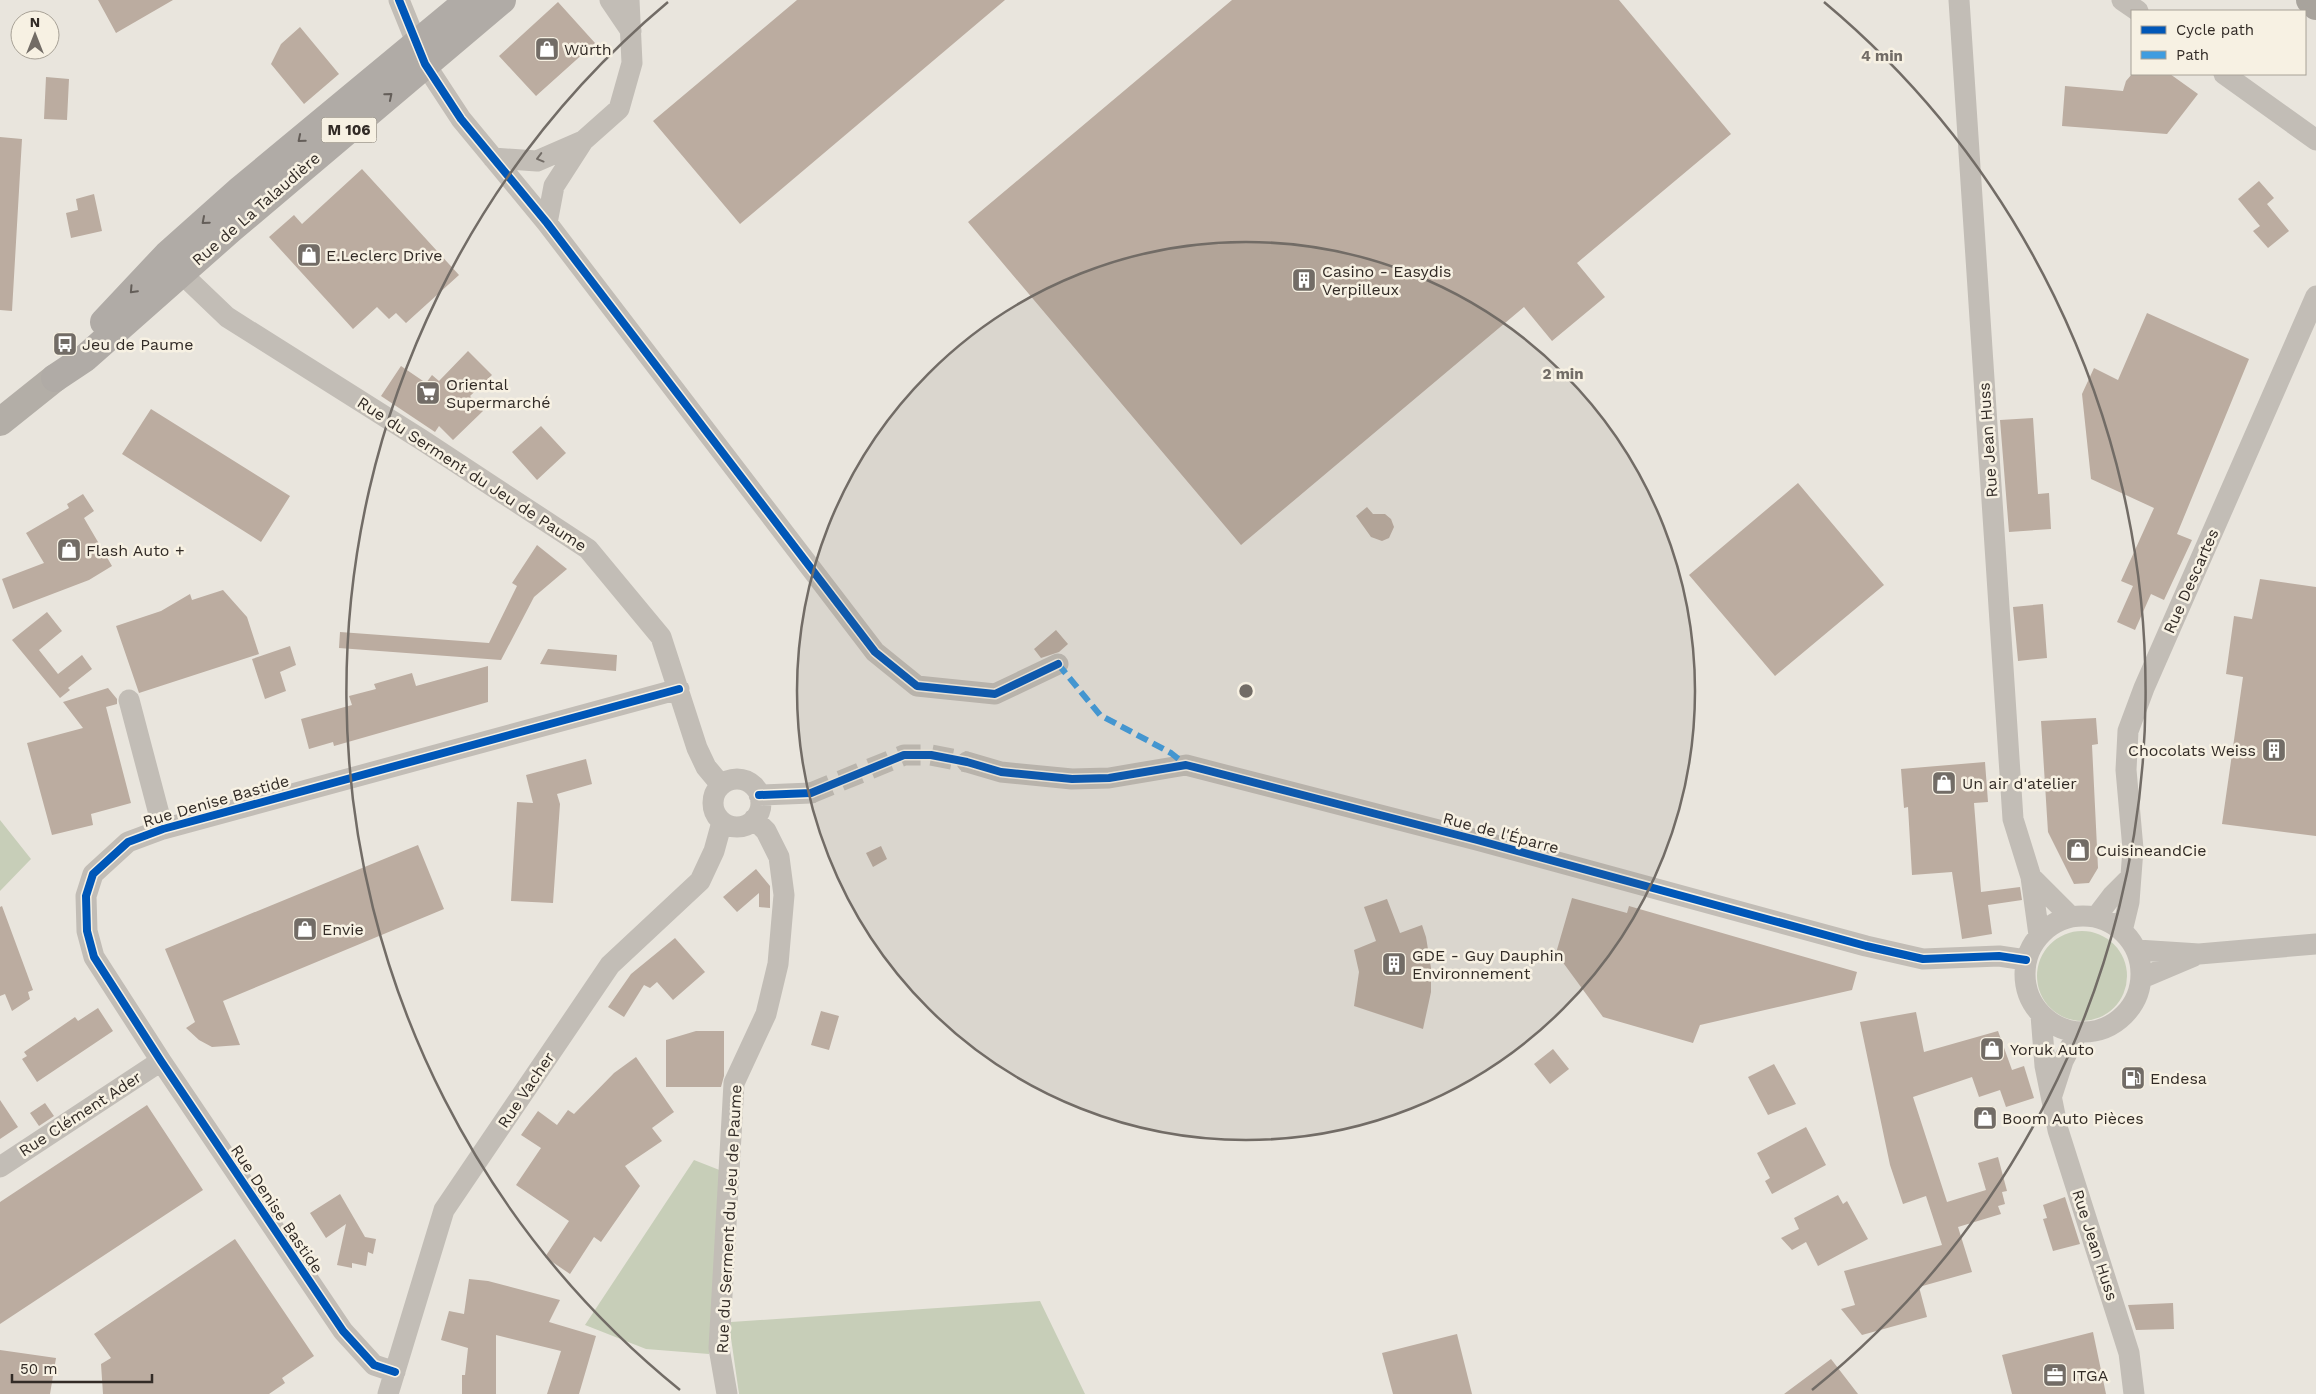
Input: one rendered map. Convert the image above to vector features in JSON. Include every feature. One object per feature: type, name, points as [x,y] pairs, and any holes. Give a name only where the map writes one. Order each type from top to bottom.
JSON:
[{"type":"highway","points":[[2310,0],[2316,6]]},
{"type":"main road","name":"Rue de La Talaudière","points":[[0,422],[55,378],[86,341],[174,264],[241,189],[465,13],[502,0]]},
{"type":"main road","name":"Rue de La Talaudière","points":[[174,264],[231,229],[465,13]]},
{"type":"street","points":[[399,0],[425,64],[461,119],[547,223],[875,652],[917,686],[995,694],[1058,664]]},
{"type":"street","points":[[610,0],[632,34]]},
{"type":"street","points":[[547,223],[554,186],[583,141],[619,109],[632,63],[629,0]]},
{"type":"street","name":"Rue Jean Huss","points":[[1959,0],[2013,819],[2031,878],[2039,935]]},
{"type":"street","points":[[2122,0],[2137,10]]},
{"type":"street","points":[[2225,75],[2316,140]]},
{"type":"street","points":[[494,158],[537,161],[583,141]]},
{"type":"street","name":"Rue du Serment du Jeu de Paume","points":[[174,264],[227,316],[422,440],[588,549],[661,637],[697,748],[706,767],[721,785]]},
{"type":"street","name":"Rue Descartes","points":[[2122,930],[2129,902],[2133,849],[2126,770],[2128,731],[2144,688],[2316,296]]},
{"type":"street","name":"Rue Denise Bastide","points":[[395,1372],[374,1365],[342,1331],[161,1061],[94,957],[87,931],[86,896],[93,874],[98,867],[128,842],[162,829],[679,689]]},
{"type":"street","name":"Rue Denise Bastide","points":[[129,700],[162,829]]},
{"type":"street","name":"Rue de l'Éparre","points":[[967,762],[1000,772],[1072,779],[1109,778],[1186,765],[1866,946],[1923,959],[1999,956],[2026,960]]},
{"type":"street","points":[[742,780],[755,788],[759,795],[760,808],[754,819],[742,826],[736,827],[722,822],[714,812],[713,804],[716,791],[728,781],[742,780]]},
{"type":"street","points":[[759,795],[811,793]]},
{"type":"street","name":"Rue du Serment du Jeu de Paume","points":[[727,1394],[719,1348],[734,1083],[766,1014],[778,964],[784,895],[779,857],[766,831],[754,819]]},
{"type":"street","name":"Rue Vacher","points":[[388,1394],[444,1210],[610,965],[700,881],[714,851],[722,822]]},
{"type":"street","name":"Rue Jean Huss","points":[[2031,878],[2071,916]]},
{"type":"street","points":[[2096,917],[2112,896],[2130,878]]},
{"type":"street","points":[[2071,916],[2096,917],[2110,922],[2122,930],[2137,950],[2141,964],[2142,978],[2137,996],[2128,1012],[2113,1024],[2096,1031],[2078,1032],[2052,1024],[2041,1015],[2030,999],[2024,980],[2026,960],[2031,946],[2039,935],[2054,923],[2071,916]]},
{"type":"street","points":[[2137,950],[2199,954],[2316,944]]},
{"type":"street","points":[[2142,978],[2199,954]]},
{"type":"street","name":"Rue Jean Huss","points":[[2041,1015],[2045,1066],[2058,1130],[2130,1353],[2134,1394]]},
{"type":"street","points":[[2051,1098],[2063,1061],[2078,1032]]},
{"type":"street","name":"Rue Clément Ader","points":[[0,1166],[161,1061]]},
{"type":"green space","points":[[0,820],[31,859],[0,891]]},
{"type":"green space","points":[[2082,931],[2099,934],[2114,944],[2124,959],[2127,976],[2124,993],[2114,1008],[2099,1018],[2082,1021],[2065,1018],[2050,1008],[2040,993],[2037,976],[2040,959],[2050,944],[2065,934]]},
{"type":"green space","points":[[694,1160],[722,1171],[709,1354],[646,1349],[585,1325]]},
{"type":"green space","points":[[1040,1301],[1085,1394],[739,1394],[730,1331],[731,1322]]},
{"type":"building","points":[[98,0],[173,0],[116,33]]},
{"type":"building","points":[[797,0],[1005,0],[740,224],[653,121]]},
{"type":"building","name":"Casino - Easydis Verpilleux","points":[[1232,0],[1619,0],[1731,134],[1577,263],[1605,297],[1552,341],[1524,307],[1241,545],[968,222]]},
{"type":"building","name":"Würth","points":[[558,2],[595,43],[536,96],[499,56]]},
{"type":"building","points":[[300,27],[339,74],[304,104],[271,64],[281,44]]},
{"type":"building","points":[[2131,75],[2171,75],[2198,94],[2167,134],[2062,126],[2065,86],[2123,91],[2126,81]]},
{"type":"building","points":[[46,77],[69,79],[67,120],[44,119]]},
{"type":"building","points":[[0,137],[22,139],[12,311],[0,310]]},
{"type":"building","points":[[362,169],[459,275],[406,323],[396,313],[389,319],[377,307],[353,329],[269,237],[294,215],[302,224]]},
{"type":"building","points":[[2259,181],[2274,198],[2267,204],[2289,231],[2268,248],[2253,231],[2260,226],[2238,199]]},
{"type":"building","points":[[94,194],[102,231],[71,238],[66,213],[78,210],[76,199]]},
{"type":"building","points":[[2147,313],[2249,359],[2177,534],[2192,540],[2164,600],[2151,594],[2135,630],[2117,622],[2133,586],[2121,581],[2154,508],[2091,479],[2082,394],[2094,368],[2118,380]]},
{"type":"building","name":"Oriental Supermarché","points":[[468,351],[492,375],[470,396],[483,411],[453,440],[439,426],[435,432],[381,396],[401,366],[426,383],[432,375],[439,381]]},
{"type":"building","points":[[151,409],[290,496],[261,542],[122,454]]},
{"type":"building","points":[[2033,418],[2038,494],[2049,493],[2051,529],[2009,532],[2000,420]]},
{"type":"building","points":[[541,426],[566,453],[537,480],[512,452]]},
{"type":"building","points":[[1798,483],[1884,585],[1775,676],[1689,575]]},
{"type":"building","name":"Flash Auto +","points":[[83,494],[94,511],[84,518],[112,566],[89,580],[13,609],[2,579],[44,563],[26,533],[69,508],[67,504]]},
{"type":"building","points":[[1367,507],[1373,514],[1385,514],[1391,519],[1394,527],[1389,538],[1382,541],[1371,537],[1356,516]]},
{"type":"building","points":[[537,545],[567,569],[534,597],[501,660],[339,648],[340,632],[489,643],[517,586],[512,583]]},
{"type":"building","name":"Chocolats Weiss","points":[[2260,579],[2316,587],[2316,836],[2222,824],[2243,677],[2226,674],[2234,616],[2252,619]]},
{"type":"building","points":[[223,590],[247,617],[259,654],[139,693],[116,626],[161,611],[190,594],[192,600]]},
{"type":"building","points":[[2043,604],[2047,658],[2018,661],[2013,607]]},
{"type":"building","points":[[47,612],[62,631],[39,650],[58,674],[82,655],[92,669],[68,688],[70,690],[60,698],[12,640]]},
{"type":"building","points":[[1056,630],[1068,644],[1059,652],[1041,658],[1034,649]]},
{"type":"building","points":[[290,646],[296,665],[280,672],[286,691],[265,699],[252,659]]},
{"type":"building","points":[[548,649],[617,655],[616,671],[540,664]]},
{"type":"building","points":[[488,666],[488,702],[334,746],[333,742],[309,749],[301,719],[352,705],[349,696],[376,689],[374,684],[412,673],[416,686]]},
{"type":"building","points":[[108,688],[117,699],[117,704],[106,707],[131,803],[91,814],[93,825],[52,835],[27,743],[83,728],[63,702]]},
{"type":"building","points":[[2096,718],[2098,744],[2092,745],[2098,868],[2089,883],[2074,884],[2048,832],[2041,721]]},
{"type":"building","points":[[586,759],[592,784],[557,794],[560,804],[553,903],[511,901],[517,802],[533,803],[526,775]]},
{"type":"building","points":[[1985,762],[1988,802],[1974,803],[1981,892],[2020,887],[2022,900],[1988,905],[1992,934],[1962,939],[1952,872],[1912,875],[1908,807],[1904,808],[1901,769]]},
{"type":"building","name":"Envie","points":[[418,845],[444,909],[223,1001],[240,1045],[212,1047],[199,1040],[186,1028],[195,1022],[165,949]]},
{"type":"building","points":[[881,846],[887,859],[873,867],[866,853]]},
{"type":"building","points":[[756,869],[770,886],[770,908],[759,907],[759,893],[737,912],[723,897]]},
{"type":"building","points":[[1572,898],[1627,913],[1629,906],[1857,972],[1852,990],[1700,1025],[1693,1043],[1603,1017],[1556,953]]},
{"type":"building","name":"GDE - Guy Dauphin Environnement","points":[[1387,899],[1400,933],[1422,925],[1426,937],[1431,968],[1431,992],[1423,1029],[1354,1006],[1359,972],[1354,950],[1376,941],[1364,907]]},
{"type":"building","points":[[2,906],[33,990],[28,992],[30,999],[12,1011],[5,994],[0,996],[0,907]]},
{"type":"building","points":[[675,938],[705,972],[673,1000],[657,982],[650,988],[644,985],[624,1017],[608,1007],[631,974]]},
{"type":"building","points":[[98,1008],[113,1031],[37,1082],[22,1059],[27,1056],[24,1052],[75,1017],[78,1021]]},
{"type":"building","points":[[821,1011],[839,1016],[829,1050],[811,1045]]},
{"type":"building","points":[[1916,1012],[1924,1052],[1998,1031],[2012,1070],[2024,1066],[2034,1098],[2006,1107],[2000,1090],[1979,1097],[1972,1077],[1913,1097],[1947,1202],[1986,1190],[1978,1163],[1998,1157],[2007,1191],[2002,1192],[2005,1204],[1998,1206],[2001,1214],[1958,1227],[1972,1272],[1919,1287],[1927,1317],[1862,1335],[1841,1309],[1855,1305],[1844,1271],[1942,1245],[1926,1196],[1903,1204],[1890,1165],[1860,1022]]},
{"type":"building","points":[[696,1031],[724,1031],[724,1076],[721,1087],[666,1087],[666,1040]]},
{"type":"building","points":[[1553,1049],[1569,1069],[1550,1084],[1534,1064]]},
{"type":"building","points":[[636,1057],[674,1112],[652,1128],[662,1141],[625,1166],[640,1186],[601,1242],[594,1237],[570,1274],[545,1257],[569,1221],[516,1185],[541,1148],[521,1135],[538,1111],[557,1125],[568,1110],[574,1114],[614,1073]]},
{"type":"building","points":[[1774,1064],[1796,1104],[1768,1115],[1748,1077]]},
{"type":"building","points":[[0,1100],[18,1127],[0,1139]]},
{"type":"building","points":[[45,1103],[54,1116],[39,1126],[30,1113]]},
{"type":"building","points":[[147,1105],[203,1190],[0,1324],[0,1202]]},
{"type":"building","points":[[1806,1127],[1826,1165],[1772,1194],[1765,1181],[1770,1178],[1757,1153]]},
{"type":"building","points":[[340,1194],[365,1237],[376,1239],[373,1254],[368,1252],[366,1266],[352,1263],[352,1268],[337,1265],[346,1224],[326,1238],[310,1213]]},
{"type":"building","points":[[1838,1195],[1843,1204],[1847,1201],[1868,1239],[1818,1266],[1806,1242],[1792,1250],[1781,1238],[1799,1229],[1794,1218]]},
{"type":"building","points":[[2065,1197],[2080,1244],[2053,1251],[2043,1219],[2047,1218],[2043,1205]]},
{"type":"building","points":[[235,1239],[314,1356],[282,1378],[285,1383],[269,1394],[103,1394],[101,1364],[111,1358],[94,1334]]},
{"type":"building","points":[[469,1279],[488,1281],[560,1300],[549,1322],[596,1336],[579,1394],[547,1394],[561,1351],[496,1335],[496,1394],[462,1394],[462,1375],[465,1375],[468,1348],[441,1340],[449,1311],[464,1314]]},
{"type":"building","points":[[2173,1303],[2174,1329],[2136,1330],[2128,1305]]},
{"type":"building","name":"ITGA","points":[[2093,1332],[2106,1394],[2012,1394],[2002,1355]]},
{"type":"building","points":[[1457,1334],[1472,1394],[1393,1394],[1382,1353]]},
{"type":"building","points":[[0,1350],[56,1358],[50,1394],[0,1394]]},
{"type":"building","points":[[1831,1359],[1858,1394],[1784,1394]]},
{"type":"tunnel","points":[[811,793],[904,755],[931,755],[967,762]]},
{"type":"marked path","points":[[1058,664],[1100,715],[1171,753],[1186,765]]},
{"type":"cycle path","points":[[399,0],[425,64],[461,119],[547,223],[875,652],[917,686],[995,694],[1058,664]]},
{"type":"cycle path","points":[[395,1372],[374,1365],[343,1331],[161,1061],[94,957],[87,931],[86,896],[93,874],[128,842],[163,829],[679,689]]},
{"type":"cycle path","points":[[759,795],[811,793],[904,755],[931,755],[967,762],[1001,772],[1072,779],[1109,778],[1186,765],[1477,840],[1866,946],[1923,959],[1999,956],[2026,960]]},
{"type":"place","name":"Würth","points":[[547,49]]},
{"type":"place","name":"E.Leclerc Drive","points":[[309,255]]},
{"type":"place","name":"Casino - Easydis Verpilleux","points":[[1304,280]]},
{"type":"place","name":"Jeu de Paume","points":[[65,344]]},
{"type":"place","name":"Oriental Supermarché","points":[[428,393]]},
{"type":"place","name":"Flash Auto +","points":[[69,550]]},
{"type":"place","name":"Chocolats Weiss","points":[[2274,750]]},
{"type":"place","name":"Un air d'atelier","points":[[1944,783]]},
{"type":"place","name":"CuisineandCie","points":[[2078,850]]},
{"type":"place","name":"Envie","points":[[305,929]]},
{"type":"place","name":"GDE - Guy Dauphin Environnement","points":[[1394,964]]},
{"type":"place","name":"Yoruk Auto","points":[[1992,1049]]},
{"type":"place","name":"Endesa","points":[[2133,1078]]},
{"type":"place","name":"Boom Auto Pièces","points":[[1985,1118]]},
{"type":"place","name":"ITGA","points":[[2055,1375]]}]
